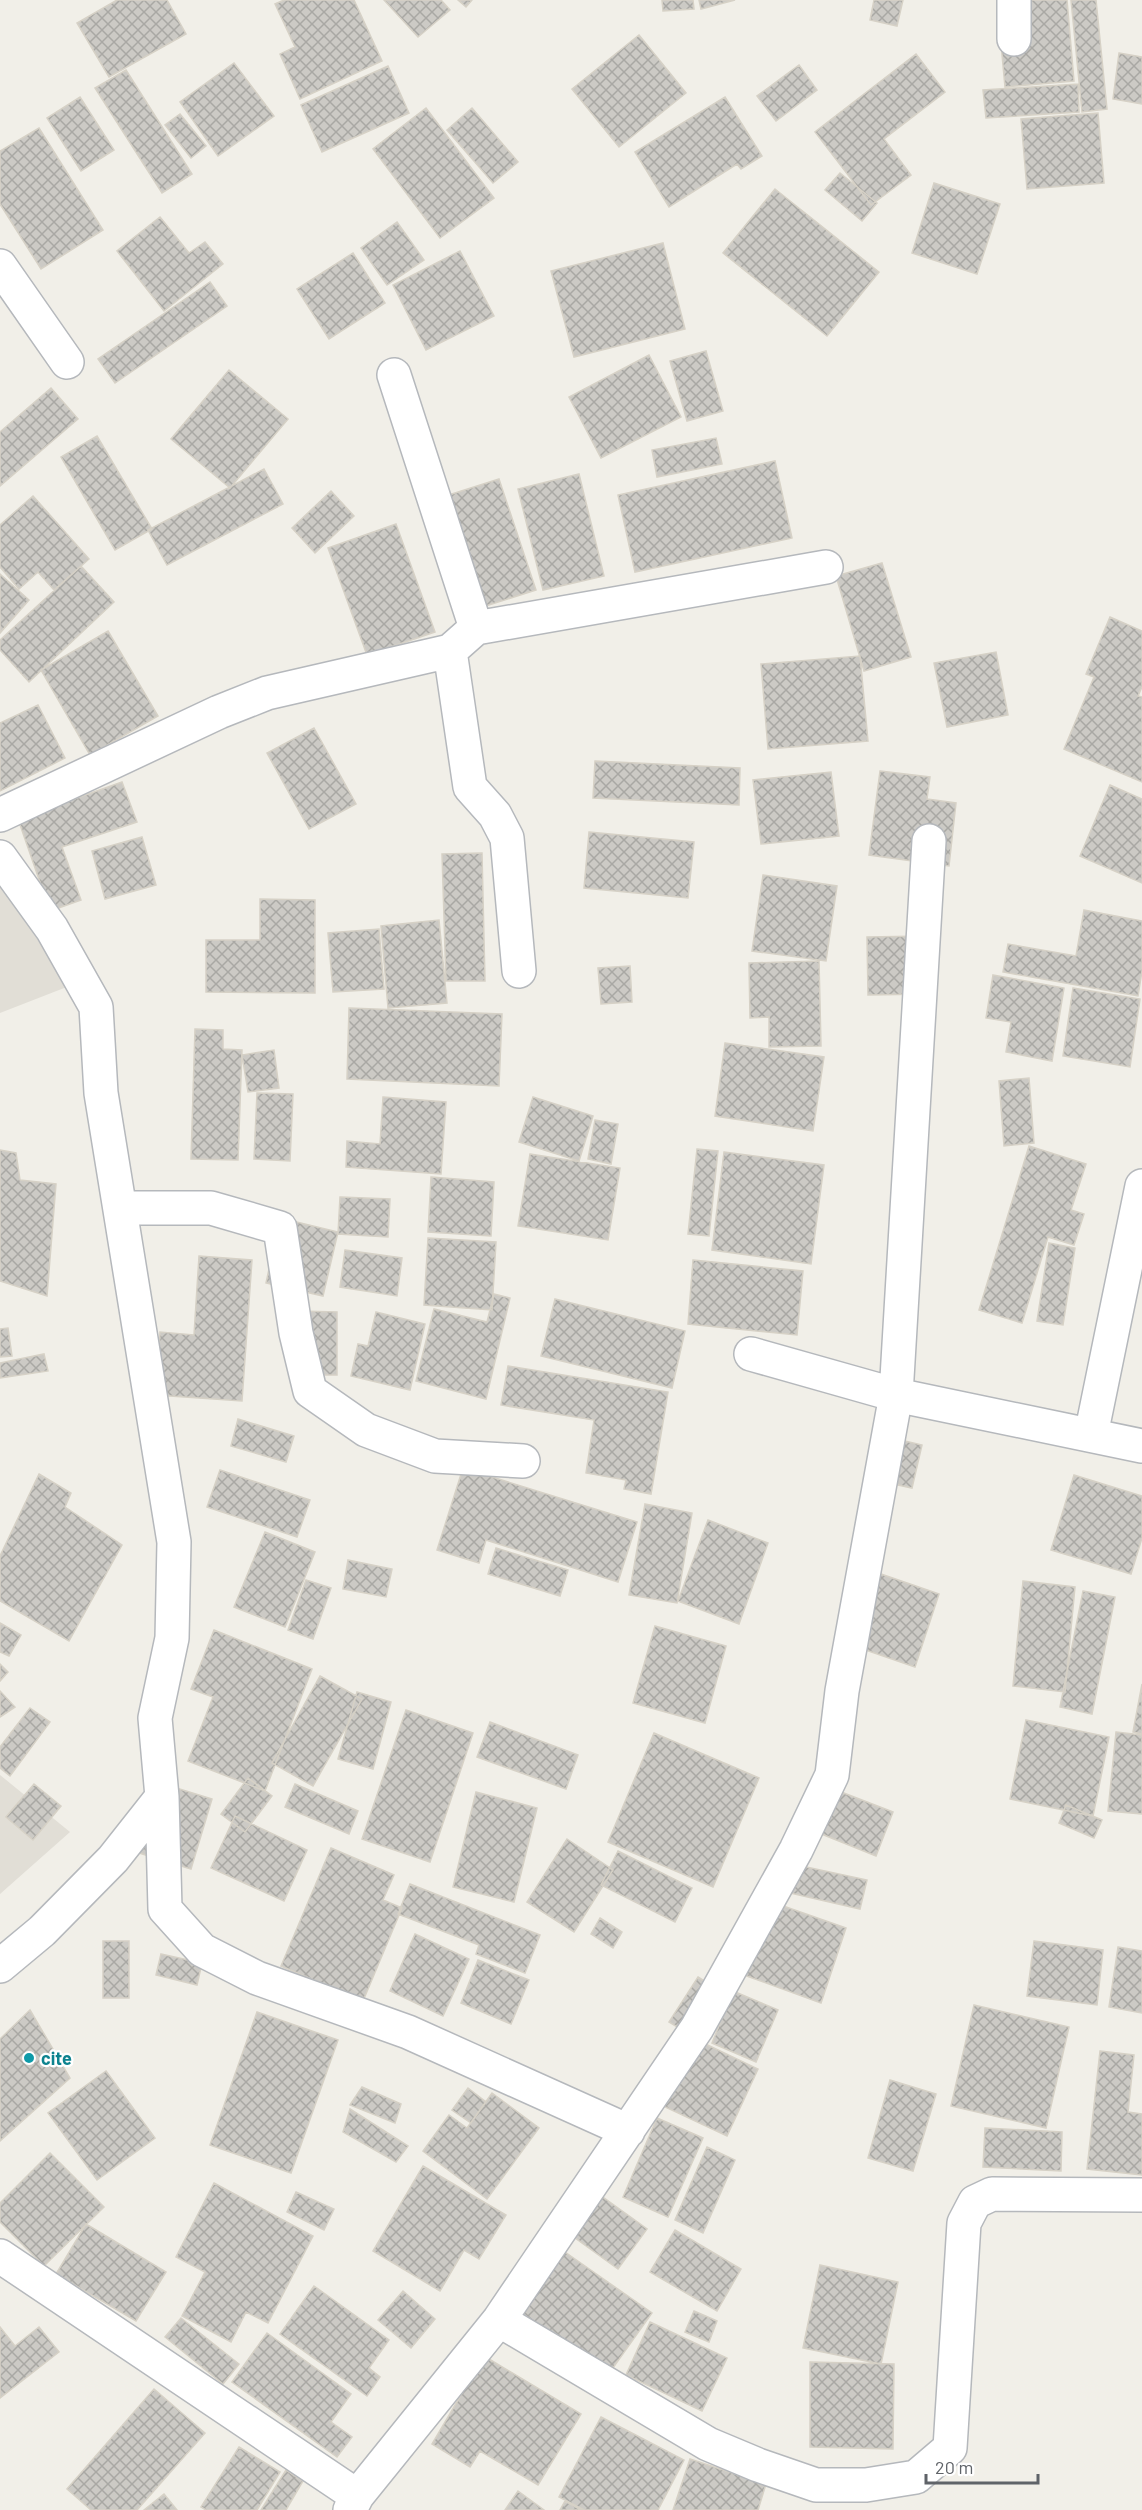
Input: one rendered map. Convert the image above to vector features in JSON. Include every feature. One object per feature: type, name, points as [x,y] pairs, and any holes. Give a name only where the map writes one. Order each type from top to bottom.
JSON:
[{"type":"street","points":[[1014,0],[1014,39]]},
{"type":"street","points":[[0,266],[67,362]]},
{"type":"street","points":[[394,375],[476,628]]},
{"type":"street","points":[[0,815],[208,717],[267,693],[450,651],[476,628],[826,567]]},
{"type":"street","points":[[450,651],[470,787],[495,814],[507,838],[519,971]]},
{"type":"street","points":[[0,2256],[353,2503],[499,2320],[697,2028],[796,1850],[832,1775],[842,1691],[896,1395],[929,841]]},
{"type":"street","points":[[0,857],[52,929],[96,1007],[101,1092],[174,1542],[172,1638],[155,1718],[162,1797],[165,1909],[202,1950],[257,1978],[408,2032],[628,2131]]},
{"type":"street","points":[[1091,1435],[1142,1186]]},
{"type":"street","points":[[120,1208],[210,1208],[280,1228],[296,1333],[310,1391],[366,1430],[435,1456],[524,1461]]},
{"type":"street","points":[[751,1354],[896,1395],[1142,1446]]},
{"type":"street","points":[[0,1966],[42,1931],[113,1859],[162,1797]]},
{"type":"street","points":[[499,2320],[708,2444],[758,2465],[816,2485],[866,2485],[916,2477],[950,2448],[964,2223],[975,2202],[992,2194],[1142,2195]]},
{"type":"shaded area","points":[[0,853],[77,983],[0,1013]]},
{"type":"shaded area","points":[[0,1775],[70,1832],[0,1894]]},
{"type":"building","points":[[117,0],[167,0],[186,34],[109,77],[77,23]]},
{"type":"building","points":[[284,0],[354,0],[382,61],[300,99],[280,54],[295,47],[275,4]]},
{"type":"building","points":[[384,0],[441,0],[450,10],[418,37]]},
{"type":"building","points":[[458,0],[472,0],[466,7]]},
{"type":"building","points":[[662,0],[693,0],[694,9],[663,11]]},
{"type":"building","points":[[699,0],[735,0],[701,9]]},
{"type":"building","points":[[874,0],[903,0],[897,26],[870,20]]},
{"type":"building","points":[[997,0],[1067,0],[1074,81],[1005,87]]},
{"type":"building","points":[[1071,0],[1096,0],[1107,109],[1082,112]]},
{"type":"building","points":[[639,35],[686,93],[619,147],[572,89]]},
{"type":"building","points":[[1119,53],[1142,57],[1142,104],[1113,99]]},
{"type":"building","points":[[916,54],[945,92],[884,139],[911,175],[871,205],[815,132]]},
{"type":"building","points":[[234,63],[274,116],[218,156],[180,102]]},
{"type":"building","points":[[799,65],[817,90],[776,121],[757,96]]},
{"type":"building","points":[[388,66],[409,113],[322,152],[301,105]]},
{"type":"building","points":[[126,70],[192,174],[162,193],[95,88]]},
{"type":"building","points":[[1078,84],[1079,112],[986,118],[983,90]]},
{"type":"building","points":[[80,97],[114,150],[81,171],[47,118]]},
{"type":"building","points":[[725,97],[762,156],[741,169],[737,164],[669,207],[635,152]]},
{"type":"building","points":[[426,108],[494,198],[440,238],[373,149]]},
{"type":"building","points":[[472,108],[518,162],[493,183],[447,130]]},
{"type":"building","points":[[1098,113],[1104,183],[1027,189],[1021,119]]},
{"type":"building","points":[[180,114],[206,146],[191,158],[165,125]]},
{"type":"building","points":[[39,128],[103,230],[41,269],[0,204],[0,151]]},
{"type":"building","points":[[840,173],[877,203],[862,221],[825,190]]},
{"type":"building","points":[[934,183],[1000,204],[977,274],[912,253]]},
{"type":"building","points":[[775,189],[879,272],[827,336],[723,253]]},
{"type":"building","points":[[160,217],[189,253],[205,242],[223,264],[164,311],[117,251]]},
{"type":"building","points":[[397,222],[424,260],[387,285],[361,248]]},
{"type":"building","points":[[663,243],[685,329],[574,357],[551,271]]},
{"type":"building","points":[[460,251],[494,316],[426,350],[393,285]]},
{"type":"building","points":[[353,253],[385,303],[329,339],[297,289]]},
{"type":"building","points":[[210,282],[227,306],[115,383],[98,359]]},
{"type":"building","points":[[706,351],[723,411],[687,421],[670,361]]},
{"type":"building","points":[[649,355],[681,417],[601,458],[569,397]]},
{"type":"building","points":[[229,370],[288,419],[230,488],[171,439]]},
{"type":"building","points":[[51,388],[78,419],[0,486],[0,432]]},
{"type":"building","points":[[97,436],[152,529],[115,550],[61,457]]},
{"type":"building","points":[[716,438],[722,464],[657,477],[652,450]]},
{"type":"building","points":[[775,461],[792,538],[635,572],[618,495]]},
{"type":"building","points":[[264,469],[283,504],[167,565],[148,530]]},
{"type":"building","points":[[579,474],[604,576],[543,590],[518,489]]},
{"type":"building","points":[[499,479],[536,590],[470,611],[433,500]]},
{"type":"building","points":[[331,491],[354,516],[315,553],[292,528]]},
{"type":"building","points":[[33,496],[89,559],[54,590],[38,572],[19,589],[0,567],[0,525]]},
{"type":"building","points":[[396,524],[435,632],[367,655],[328,548]]},
{"type":"building","points":[[882,563],[911,657],[864,671],[836,576]]},
{"type":"building","points":[[81,566],[114,602],[29,682],[0,650],[0,640]]},
{"type":"building","points":[[0,574],[29,600],[0,633]]},
{"type":"building","points":[[1110,617],[1142,631],[1142,687],[1138,696],[1142,697],[1142,782],[1064,749],[1094,677],[1086,674]]},
{"type":"building","points":[[108,631],[158,716],[90,755],[41,670]]},
{"type":"building","points":[[996,652],[1008,715],[947,727],[934,663]]},
{"type":"building","points":[[860,656],[868,741],[768,749],[761,664]]},
{"type":"building","points":[[38,705],[65,758],[0,791],[0,723]]},
{"type":"building","points":[[314,728],[356,804],[309,829],[267,753]]},
{"type":"building","points":[[595,761],[740,768],[739,805],[593,798]]},
{"type":"building","points":[[880,771],[930,777],[927,799],[956,803],[949,866],[869,855]]},
{"type":"building","points":[[831,772],[839,836],[761,844],[753,780]]},
{"type":"building","points":[[122,782],[137,822],[62,847],[81,900],[50,911],[18,819]]},
{"type":"building","points":[[1110,785],[1142,799],[1142,883],[1080,856]]},
{"type":"building","points":[[589,832],[694,842],[688,898],[584,888]]},
{"type":"building","points":[[142,837],[156,885],[105,899],[92,851]]},
{"type":"building","points":[[482,853],[485,981],[446,981],[442,854]]},
{"type":"building","points":[[763,875],[837,886],[826,961],[752,951]]},
{"type":"building","points":[[260,899],[315,900],[315,993],[206,992],[206,940],[260,940]]},
{"type":"building","points":[[1084,910],[1142,921],[1142,971],[1138,996],[1003,972],[1008,944],[1076,956]]},
{"type":"building","points":[[439,920],[447,1003],[388,1008],[381,926]]},
{"type":"building","points":[[379,929],[384,989],[333,992],[328,933]]},
{"type":"building","points":[[926,936],[927,994],[868,995],[867,937]]},
{"type":"building","points":[[819,961],[821,1046],[769,1047],[769,1017],[750,1018],[749,963]]},
{"type":"building","points":[[630,966],[632,1002],[601,1004],[598,968]]},
{"type":"building","points":[[993,975],[1064,988],[1052,1061],[1006,1052],[1011,1022],[986,1018]]},
{"type":"building","points":[[1073,988],[1140,999],[1130,1067],[1063,1056]]},
{"type":"building","points":[[349,1008],[502,1014],[499,1086],[347,1079]]},
{"type":"building","points":[[195,1029],[223,1030],[223,1049],[242,1050],[238,1160],[191,1159]]},
{"type":"building","points":[[725,1043],[824,1057],[813,1131],[715,1116]]},
{"type":"building","points":[[274,1050],[279,1088],[248,1092],[242,1055]]},
{"type":"building","points":[[1029,1078],[1034,1143],[1004,1146],[999,1081]]},
{"type":"building","points":[[257,1093],[293,1094],[290,1161],[254,1159]]},
{"type":"building","points":[[383,1097],[446,1102],[441,1174],[346,1167],[347,1141],[380,1144]]},
{"type":"building","points":[[533,1097],[593,1116],[579,1161],[519,1142]]},
{"type":"building","points":[[595,1120],[618,1124],[611,1164],[588,1159]]},
{"type":"building","points":[[1029,1146],[1086,1164],[1071,1210],[1084,1214],[1074,1245],[1048,1237],[1022,1323],[979,1310]]},
{"type":"building","points":[[697,1149],[718,1151],[709,1236],[688,1234]]},
{"type":"building","points":[[0,1150],[16,1153],[20,1180],[56,1184],[47,1296],[0,1281]]},
{"type":"building","points":[[724,1152],[824,1165],[811,1264],[712,1250]]},
{"type":"building","points":[[530,1154],[620,1168],[608,1240],[518,1226]]},
{"type":"building","points":[[431,1177],[494,1182],[491,1236],[428,1232]]},
{"type":"building","points":[[340,1197],[390,1199],[388,1237],[338,1234]]},
{"type":"building","points":[[280,1218],[338,1232],[323,1296],[266,1283]]},
{"type":"building","points":[[428,1238],[496,1242],[492,1310],[424,1305]]},
{"type":"building","points":[[1049,1243],[1075,1248],[1063,1325],[1037,1321]]},
{"type":"building","points":[[345,1250],[402,1258],[397,1296],[340,1287]]},
{"type":"building","points":[[199,1256],[252,1260],[242,1401],[156,1395],[160,1332],[194,1335]]},
{"type":"building","points":[[693,1260],[803,1271],[797,1335],[688,1324]]},
{"type":"building","points":[[494,1294],[510,1298],[486,1399],[416,1381],[434,1309],[487,1322]]},
{"type":"building","points":[[555,1299],[685,1331],[672,1388],[541,1356]]},
{"type":"building","points":[[298,1311],[337,1312],[337,1375],[298,1375]]},
{"type":"building","points":[[376,1312],[425,1324],[410,1390],[351,1376],[358,1344],[368,1346]]},
{"type":"building","points":[[8,1328],[12,1356],[0,1357],[0,1329]]},
{"type":"building","points":[[44,1354],[48,1371],[0,1378],[0,1363]]},
{"type":"building","points":[[508,1366],[668,1392],[651,1494],[624,1489],[626,1480],[586,1473],[594,1420],[501,1405]]},
{"type":"building","points":[[238,1419],[294,1436],[286,1462],[231,1446]]},
{"type":"building","points":[[888,1437],[922,1445],[912,1488],[879,1481]]},
{"type":"building","points":[[463,1468],[637,1522],[618,1582],[486,1540],[479,1563],[437,1550]]},
{"type":"building","points":[[220,1470],[310,1500],[297,1537],[207,1507]]},
{"type":"building","points":[[39,1474],[71,1493],[65,1507],[122,1545],[69,1641],[0,1601],[0,1556]]},
{"type":"building","points":[[1074,1475],[1142,1496],[1142,1538],[1131,1574],[1051,1550]]},
{"type":"building","points":[[645,1504],[692,1513],[677,1603],[629,1595]]},
{"type":"building","points":[[708,1520],[768,1543],[739,1624],[678,1601]]},
{"type":"building","points":[[265,1532],[315,1552],[285,1627],[234,1607]]},
{"type":"building","points":[[496,1548],[568,1570],[560,1596],[488,1574]]},
{"type":"building","points":[[348,1560],[392,1569],[386,1597],[343,1589]]},
{"type":"building","points":[[881,1574],[939,1594],[915,1667],[857,1647]]},
{"type":"building","points":[[306,1580],[331,1588],[313,1639],[288,1630]]},
{"type":"building","points":[[1023,1581],[1075,1587],[1065,1692],[1013,1686]]},
{"type":"building","points":[[1083,1591],[1115,1597],[1092,1714],[1060,1707]]},
{"type":"building","points":[[0,1623],[21,1635],[9,1656],[0,1652]]},
{"type":"building","points":[[655,1626],[726,1646],[705,1723],[633,1703]]},
{"type":"building","points":[[214,1630],[312,1669],[265,1791],[188,1761],[213,1697],[191,1689]]},
{"type":"building","points":[[0,1664],[8,1672],[0,1681]]},
{"type":"building","points":[[320,1676],[362,1699],[313,1786],[272,1763]]},
{"type":"building","points":[[1142,1684],[1142,1734],[1133,1732]]},
{"type":"building","points":[[0,1691],[15,1707],[0,1717]]},
{"type":"building","points":[[357,1692],[391,1702],[373,1769],[338,1759]]},
{"type":"building","points":[[30,1708],[50,1722],[10,1776],[0,1768],[0,1747]]},
{"type":"building","points":[[406,1710],[473,1733],[430,1862],[362,1839]]},
{"type":"building","points":[[1026,1720],[1109,1737],[1093,1816],[1010,1799]]},
{"type":"building","points":[[490,1722],[578,1755],[566,1789],[477,1757]]},
{"type":"building","points":[[1116,1732],[1142,1735],[1142,1814],[1108,1811]]},
{"type":"building","points":[[654,1733],[759,1778],[713,1887],[608,1842]]},
{"type":"building","points":[[248,1778],[272,1796],[245,1832],[221,1814]]},
{"type":"building","points":[[160,1783],[212,1799],[191,1869],[139,1853]]},
{"type":"building","points":[[34,1784],[61,1806],[33,1840],[6,1817]]},
{"type":"building","points":[[295,1784],[358,1811],[349,1834],[285,1807]]},
{"type":"building","points":[[836,1790],[893,1812],[876,1856],[819,1833]]},
{"type":"building","points":[[476,1792],[537,1808],[514,1902],[453,1887]]},
{"type":"building","points":[[1066,1805],[1102,1820],[1094,1838],[1059,1823]]},
{"type":"building","points":[[235,1816],[307,1850],[284,1901],[211,1868]]},
{"type":"building","points":[[567,1839],[613,1870],[574,1932],[527,1902]]},
{"type":"building","points":[[331,1848],[394,1875],[383,1900],[402,1908],[363,2001],[281,1966]]},
{"type":"building","points":[[618,1851],[692,1888],[675,1922],[601,1885]]},
{"type":"building","points":[[797,1865],[867,1880],[860,1909],[790,1893]]},
{"type":"building","points":[[410,1884],[540,1935],[525,1973],[476,1954],[479,1945],[398,1914]]},
{"type":"building","points":[[769,1901],[846,1928],[821,2003],[744,1975]]},
{"type":"building","points":[[600,1918],[622,1932],[613,1948],[591,1934]]},
{"type":"building","points":[[415,1934],[469,1959],[443,2016],[390,1991]]},
{"type":"building","points":[[103,1941],[129,1941],[129,1998],[103,1998]]},
{"type":"building","points":[[1034,1941],[1103,1950],[1097,2005],[1027,1996]]},
{"type":"building","points":[[1118,1947],[1142,1951],[1142,2013],[1109,2007]]},
{"type":"building","points":[[161,1954],[202,1963],[197,1985],[156,1975]]},
{"type":"building","points":[[478,1960],[529,1980],[511,2024],[461,2003]]},
{"type":"building","points":[[698,1977],[731,1998],[702,2042],[669,2022]]},
{"type":"building","points":[[733,1991],[778,2010],[756,2062],[712,2043]]},
{"type":"building","points":[[974,2005],[1069,2027],[1046,2128],[951,2106]]},
{"type":"building","name":"cite","points":[[30,2010],[70,2078],[0,2141],[0,2039]]},
{"type":"building","points":[[257,2012],[338,2040],[291,2173],[210,2145]]},
{"type":"building","points":[[695,2039],[758,2069],[727,2136],[663,2106]]},
{"type":"building","points":[[1100,2051],[1134,2055],[1128,2112],[1142,2114],[1142,2175],[1087,2169]]},
{"type":"building","points":[[106,2071],[155,2138],[97,2180],[48,2113]]},
{"type":"building","points":[[890,2080],[936,2094],[913,2171],[868,2158]]},
{"type":"building","points":[[362,2087],[401,2104],[395,2123],[350,2105]]},
{"type":"building","points":[[468,2088],[486,2102],[471,2123],[452,2110]]},
{"type":"building","points":[[492,2093],[539,2128],[487,2199],[423,2151],[449,2115],[467,2128]]},
{"type":"building","points":[[350,2109],[408,2146],[396,2162],[343,2132]]},
{"type":"building","points":[[657,2118],[703,2138],[668,2217],[623,2197]]},
{"type":"building","points":[[985,2128],[1062,2132],[1061,2171],[983,2167]]},
{"type":"building","points":[[707,2147],[735,2160],[703,2233],[675,2220]]},
{"type":"building","points":[[50,2153],[104,2207],[44,2266],[0,2222],[0,2203]]},
{"type":"building","points":[[423,2166],[506,2215],[479,2259],[464,2250],[440,2291],[373,2251]]},
{"type":"building","points":[[214,2183],[313,2236],[268,2323],[246,2312],[231,2342],[182,2316],[205,2272],[176,2257]]},
{"type":"building","points":[[589,2187],[647,2229],[618,2269],[560,2227]]},
{"type":"building","points":[[296,2192],[334,2209],[324,2230],[287,2212]]},
{"type":"building","points":[[86,2224],[166,2272],[136,2321],[56,2274]]},
{"type":"building","points":[[675,2230],[741,2269],[717,2311],[650,2272]]},
{"type":"building","points":[[555,2245],[652,2313],[603,2382],[589,2361],[512,2306]]},
{"type":"building","points":[[820,2265],[898,2282],[881,2364],[803,2348]]},
{"type":"building","points":[[314,2286],[389,2340],[369,2368],[380,2377],[367,2396],[280,2334]]},
{"type":"building","points":[[403,2291],[435,2319],[411,2348],[378,2320]]},
{"type":"building","points":[[694,2311],[717,2321],[709,2342],[685,2332]]},
{"type":"building","points":[[181,2318],[239,2364],[223,2384],[165,2337]]},
{"type":"building","points":[[650,2322],[727,2358],[702,2411],[626,2375]]},
{"type":"building","points":[[0,2327],[15,2346],[39,2327],[59,2352],[0,2398]]},
{"type":"building","points":[[267,2333],[351,2394],[331,2422],[352,2437],[337,2457],[232,2382]]},
{"type":"building","points":[[484,2356],[581,2414],[538,2485],[480,2451],[470,2467],[432,2444]]},
{"type":"building","points":[[810,2362],[894,2364],[893,2449],[810,2447]]},
{"type":"building","points":[[154,2389],[205,2433],[137,2510],[91,2510],[67,2489]]},
{"type":"building","points":[[601,2417],[684,2460],[658,2510],[584,2510],[559,2497]]},
{"type":"building","points":[[239,2447],[280,2472],[257,2510],[206,2510],[201,2507]]},
{"type":"building","points":[[690,2459],[766,2484],[758,2510],[673,2510]]},
{"type":"building","points":[[286,2470],[303,2481],[286,2510],[261,2510]]},
{"type":"building","points":[[518,2491],[544,2510],[505,2510]]},
{"type":"building","points":[[164,2494],[177,2510],[144,2510]]},
{"type":"building","points":[[565,2501],[581,2510],[560,2510]]},
{"type":"place","name":"cite","points":[[29,2058]]}]
